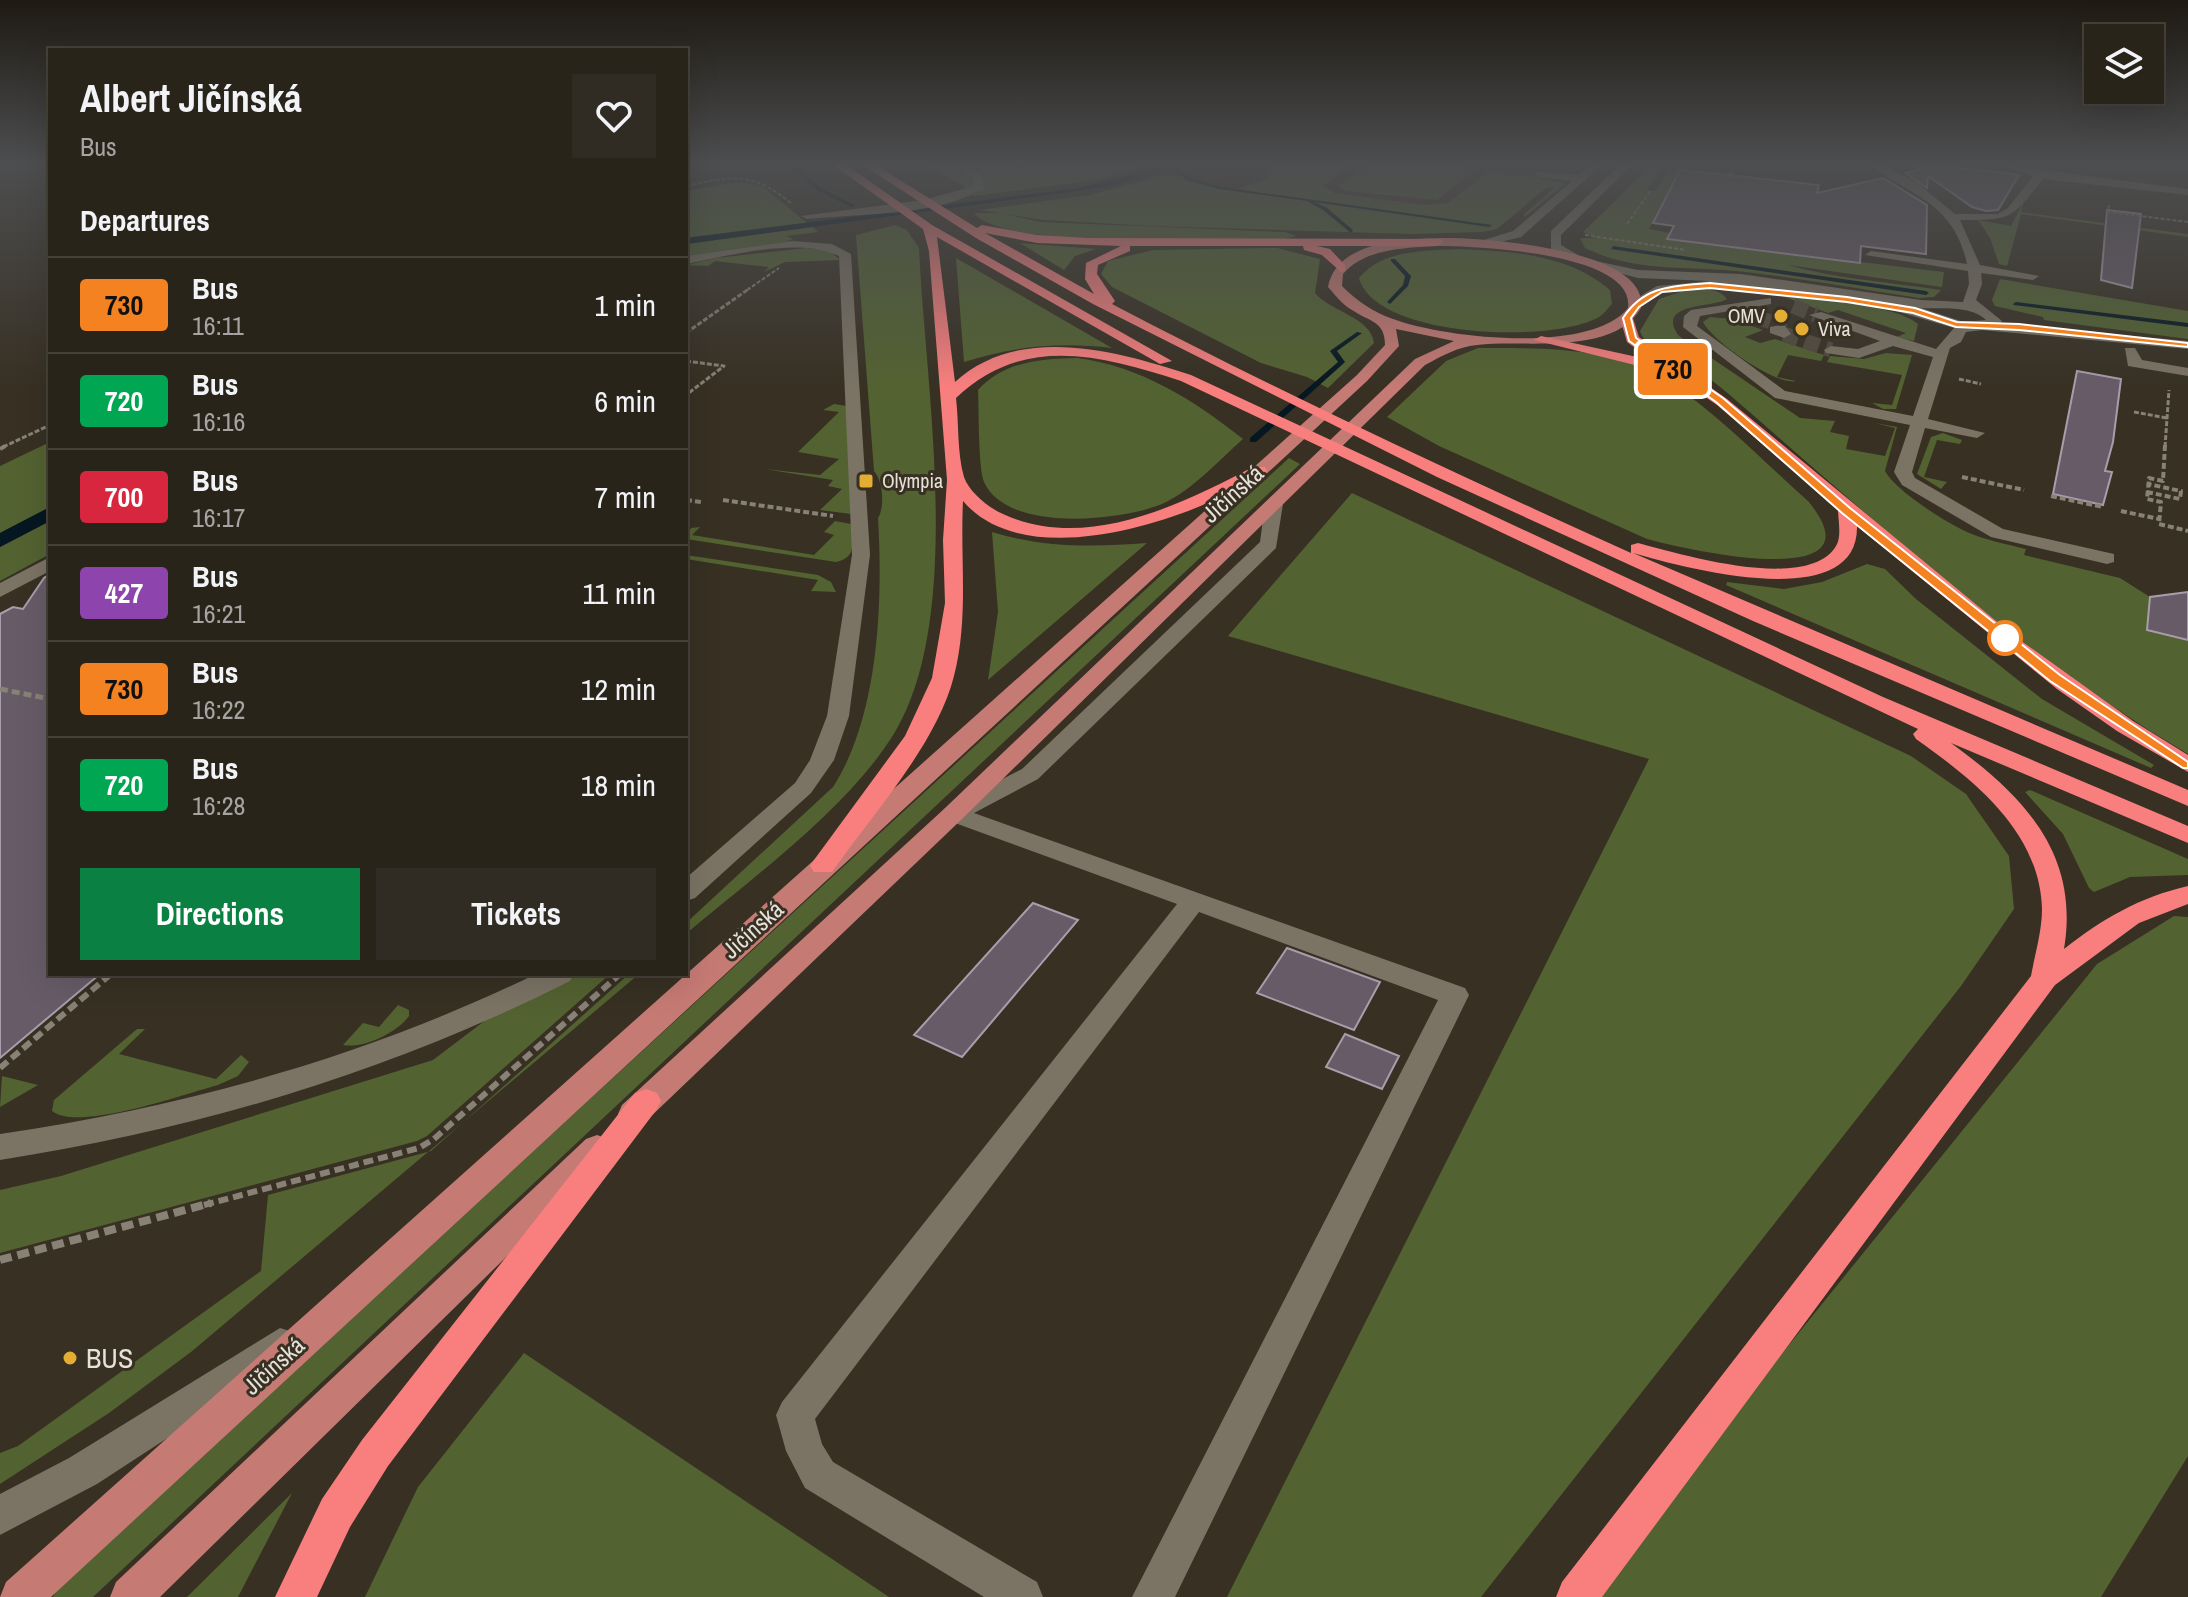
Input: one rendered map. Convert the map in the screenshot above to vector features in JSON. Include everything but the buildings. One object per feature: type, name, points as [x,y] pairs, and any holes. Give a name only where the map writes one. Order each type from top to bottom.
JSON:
[{"type":"highway","points":[[823,866],[916,737],[943,678],[955,603],[952,540],[956,480],[931,239]]},
{"type":"highway","points":[[948,239],[1226,396],[1875,702],[2188,835]]},
{"type":"highway","points":[[987,239],[1132,320],[1245,378],[1548,523],[2188,799]]},
{"type":"highway","points":[[1035,239],[1162,244],[1437,242]]},
{"type":"highway","points":[[1282,243],[1326,252],[1341,268]]},
{"type":"highway","points":[[1132,320],[1090,281],[1092,263],[1121,249],[1162,244]]},
{"type":"highway","points":[[1631,311],[1632,339],[1719,400],[1846,510],[2055,678],[2188,765]]},
{"type":"highway","points":[[1541,340],[1610,353],[1680,374]]},
{"type":"highway","points":[[949,396],[963,379],[991,361],[1063,352],[1090,353],[1140,363],[1226,396]]},
{"type":"highway","points":[[956,480],[980,509],[1010,523],[1055,532],[1096,532],[1165,518],[1259,471]]},
{"type":"highway","points":[[1548,523],[1694,564],[1766,574],[1824,566],[1844,550],[1849,533],[1846,510]]},
{"type":"highway","points":[[1875,702],[1958,757],[1999,793],[2030,832],[2047,869],[2055,908],[2045,978]]},
{"type":"highway","points":[[1577,1597],[2045,978],[2113,926],[2162,899],[2188,895]]},
{"type":"highway","points":[[296,1597],[336,1513],[375,1453],[646,1101]]},
{"type":"main road","points":[[1341,268],[1378,250],[1437,242],[1480,243],[1574,258],[1591,264],[1630,288],[1631,311]]},
{"type":"main road","name":"Jičínská","points":[[1341,268],[1335,280],[1339,294],[1356,308],[1384,320],[1428,332],[1480,340],[1541,340],[1594,332],[1631,311]]},
{"type":"main road","name":"Jičínská","points":[[21,1597],[1390,352],[1392,333],[1384,320]]},
{"type":"main road","name":"Jičínská","points":[[1274,504],[1420,362],[1438,351],[1480,340]]},
{"type":"main road","points":[[131,1597],[646,1101],[953,814]]},
{"type":"street","points":[[1480,243],[1498,239]]},
{"type":"street","points":[[1555,239],[1555,246],[1574,258]]},
{"type":"street","points":[[1967,239],[1977,279],[1969,301],[1980,318]]},
{"type":"street","points":[[688,260],[800,245],[841,250],[845,254],[861,555],[841,702],[822,760],[779,813],[688,890]]},
{"type":"street","points":[[1871,255],[2033,276]]},
{"type":"street","points":[[1591,264],[1638,274],[1741,278],[1980,318],[2188,344]]},
{"type":"street","points":[[1631,311],[1670,287],[1737,287],[1935,310],[1954,298],[1959,276],[1972,268]]},
{"type":"street","points":[[1737,287],[1754,309]]},
{"type":"street","points":[[1793,306],[1696,313],[1691,316],[1690,327],[1780,395],[1977,433]]},
{"type":"street","points":[[1935,310],[1936,335],[1943,350]]},
{"type":"street","points":[[1814,318],[1894,341],[1943,350]]},
{"type":"street","points":[[1980,318],[1960,329],[1956,339],[1943,350],[1903,472],[1908,481],[1983,526],[2027,540],[2107,558]]},
{"type":"street","points":[[1831,350],[1859,354],[1894,341]]},
{"type":"street","points":[[2073,345],[2188,372]]},
{"type":"street","points":[[2132,357],[2153,353],[2188,357]]},
{"type":"street","points":[[953,814],[1030,774],[1269,544],[1274,504]]},
{"type":"street","points":[[0,591],[48,564]]},
{"type":"street","points":[[953,814],[1455,995],[1153,1597]]},
{"type":"street","points":[[1022,1597],[819,1475],[805,1451],[795,1415],[1194,900]]},
{"type":"street","points":[[0,1147],[145,1123],[304,1079],[453,1026],[556,976]]},
{"type":"street","points":[[0,1515],[83,1471],[343,1303]]},
{"type":"path","points":[[688,332],[785,264]]},
{"type":"path","points":[[688,361],[724,366],[688,393]]},
{"type":"path","points":[[2169,376],[2159,524],[2188,531]]},
{"type":"path","points":[[1960,380],[1981,384]]},
{"type":"path","points":[[2134,412],[2167,418]]},
{"type":"path","points":[[0,449],[48,426]]},
{"type":"path","points":[[1962,477],[2024,490]]},
{"type":"path","points":[[2147,492],[2180,499],[2181,491],[2163,484],[2148,484],[2147,492],[2147,499],[2161,502]]},
{"type":"path","points":[[2051,496],[2103,507]]},
{"type":"path","points":[[688,500],[701,502]]},
{"type":"path","points":[[723,500],[837,517]]},
{"type":"path","points":[[2121,511],[2160,519]]},
{"type":"path","points":[[0,689],[48,699]]},
{"type":"path","points":[[0,1068],[109,976]]},
{"type":"path","points":[[0,1260],[419,1148],[434,1139],[618,976]]},
{"type":"green space","points":[[727,239],[793,239],[688,256],[688,244]]},
{"type":"green space","points":[[856,239],[913,239],[919,248],[936,497],[935,563],[929,626],[916,683],[895,732],[853,787],[799,840],[688,932],[688,921],[833,787],[848,758],[860,727],[875,657],[880,585],[878,518],[882,501],[881,487],[874,471]]},
{"type":"green space","points":[[1084,239],[1286,239],[1170,241]]},
{"type":"green space","points":[[1580,239],[1668,239],[1944,272],[1942,287],[1788,265],[1844,277],[1941,290],[1934,297],[1919,298],[1736,271],[1641,265],[1603,256],[1585,248]]},
{"type":"green space","points":[[1990,239],[2014,239],[2007,266],[1999,264]]},
{"type":"green space","points":[[1020,243],[1096,249],[1075,256],[1064,270]]},
{"type":"green space","points":[[806,248],[829,250],[840,260],[785,262],[764,272],[769,267],[715,261],[708,266],[688,265],[716,258]]},
{"type":"green space","points":[[1277,248],[1320,259],[1315,293],[1358,321],[1371,334],[1374,343],[1328,388],[1307,377],[1261,363],[1112,287],[1101,274],[1108,261],[1153,250]]},
{"type":"green space","points":[[1457,249],[1518,253],[1557,262],[1594,278],[1610,290],[1612,304],[1599,317],[1576,326],[1544,331],[1468,330],[1430,324],[1397,313],[1372,298],[1359,278],[1368,269],[1391,257]]},
{"type":"green space","points":[[956,258],[1112,348],[1074,345],[1037,347],[964,362]]},
{"type":"green space","points":[[2000,279],[2188,311],[2188,339],[2044,320],[2043,317],[1995,306],[1992,300]]},
{"type":"green space","points":[[1689,289],[1715,291],[1727,299],[1680,312],[1674,317],[1673,325],[1679,336],[1800,418],[1835,421],[1830,432],[1849,436],[1846,449],[1885,456],[1895,428],[1875,423],[1897,427],[1885,471],[1909,496],[1934,513],[1972,534],[2026,549],[2024,555],[2120,578],[2150,597],[2147,630],[2188,640],[2188,754],[2129,717],[2015,636],[1905,547],[1720,387],[1645,340],[1640,331],[1659,299]]},
{"type":"green space","points":[[1779,295],[1856,304],[1907,317],[1918,324],[1914,341],[1897,337],[1906,333],[1838,310],[1828,313]]},
{"type":"green space","points":[[1710,317],[1732,319],[1763,330],[1745,337],[1760,343],[1775,339],[1824,355],[1821,361],[1788,355],[1777,377],[1796,381],[1774,377],[1719,340],[1703,322]]},
{"type":"green space","points":[[1478,348],[1551,349],[1600,355],[1624,361],[1668,381],[1722,423],[1808,501],[1825,530],[1821,548],[1801,557],[1770,559],[1734,556],[1647,539],[1439,446],[1387,417],[1446,361]]},
{"type":"green space","points":[[1886,353],[1912,355],[1896,409],[1883,409],[1872,403],[1892,405],[1902,375],[1827,362],[1830,356],[1864,359]]},
{"type":"green space","points":[[1077,358],[1123,369],[1165,387],[1186,398],[1243,439],[1184,491],[1144,510],[1094,518],[1066,518],[1040,516],[1016,509],[997,498],[984,482],[978,390],[988,380],[1011,367],[1050,359]]},
{"type":"green space","points":[[834,404],[847,406],[851,514],[820,510],[842,489],[828,486],[833,480],[764,469],[820,475],[839,459],[798,452],[839,412],[823,410]]},
{"type":"green space","points":[[1943,433],[1962,440],[1960,444],[1937,440],[1924,477],[1947,482],[1941,489],[1917,474],[1931,437]]},
{"type":"green space","points":[[48,443],[48,508],[0,533],[0,466]]},
{"type":"green space","points":[[1289,458],[1300,464],[93,1597],[53,1597],[59,1586]]},
{"type":"green space","points":[[1352,493],[1911,756],[1966,794],[2009,856],[2014,909],[1961,986],[1481,1597],[1227,1597],[1649,759],[1228,636]]},
{"type":"green space","points":[[835,521],[851,524],[851,553],[836,562],[688,539],[691,528],[700,527],[692,535],[814,555],[834,535],[824,532]]},
{"type":"green space","points":[[48,522],[48,555],[0,581],[0,547]]},
{"type":"green space","points":[[992,532],[1069,545],[1147,543],[988,680],[998,612]]},
{"type":"green space","points":[[688,555],[818,575],[831,582],[836,592],[811,591],[818,580],[688,559]]},
{"type":"green space","points":[[1867,564],[1885,569],[1916,599],[2042,699],[2154,765],[2151,768],[1726,585],[1727,582],[1784,589],[1822,582]]},
{"type":"green space","points":[[2030,790],[2188,859],[2188,875],[2130,877],[2094,892],[2089,888],[2063,834],[2025,792]]},
{"type":"green space","points":[[2174,916],[2188,917],[2188,1456],[2101,1597],[1585,1597],[2097,964]]},
{"type":"green space","points":[[570,976],[608,976],[427,1136],[417,1141],[0,1253],[0,1190],[61,1176],[433,1060],[487,1019]]},
{"type":"green space","points":[[627,976],[637,976],[461,1124]]},
{"type":"green space","points":[[398,1005],[409,1010],[409,1016],[396,1028],[370,1042],[343,1045],[363,1023],[379,1027]]},
{"type":"green space","points":[[137,1029],[145,1029],[119,1054],[216,1079],[241,1055],[249,1062],[238,1076],[158,1103],[84,1117],[65,1116],[52,1111],[54,1100]]},
{"type":"green space","points":[[2,1076],[38,1085],[0,1107]]},
{"type":"green space","points":[[428,1152],[191,1352],[109,1413],[0,1484],[0,1453],[18,1446],[261,1271],[268,1195]]},
{"type":"green space","points":[[524,1353],[889,1597],[365,1597],[418,1487]]},
{"type":"green space","points":[[292,1493],[238,1597],[187,1597]]},
{"type":"water","points":[[688,239],[726,239],[688,244]]},
{"type":"water","points":[[48,508],[48,522],[0,547],[0,533]]},
{"type":"waterway","points":[[1613,248],[1926,293]]},
{"type":"waterway","points":[[1390,302],[1406,285],[1408,276],[1393,260]]},
{"type":"waterway","points":[[2016,304],[2188,325]]},
{"type":"waterway","points":[[1253,440],[1342,362],[1333,351],[1359,333]]},
{"type":"tunnel","points":[[1793,306],[1816,315]]},
{"type":"tunnel","points":[[1756,317],[1786,327]]},
{"type":"tunnel","points":[[1784,334],[1831,350]]},
{"type":"bus line","name":"730","points":[[2188,345],[2019,327],[1956,325],[1915,310],[1787,291],[1710,285],[1660,290],[1635,305],[1627,318],[1632,339],[1719,400],[1846,510],[2055,678],[2188,765]]},
{"type":"place","name":"OMV","points":[[1781,316]]},
{"type":"place","name":"Viva","points":[[1802,329]]},
{"type":"place","name":"Olympia","points":[[866,481]]},
{"type":"place","name":"BUS","points":[[70,1358]]}]
